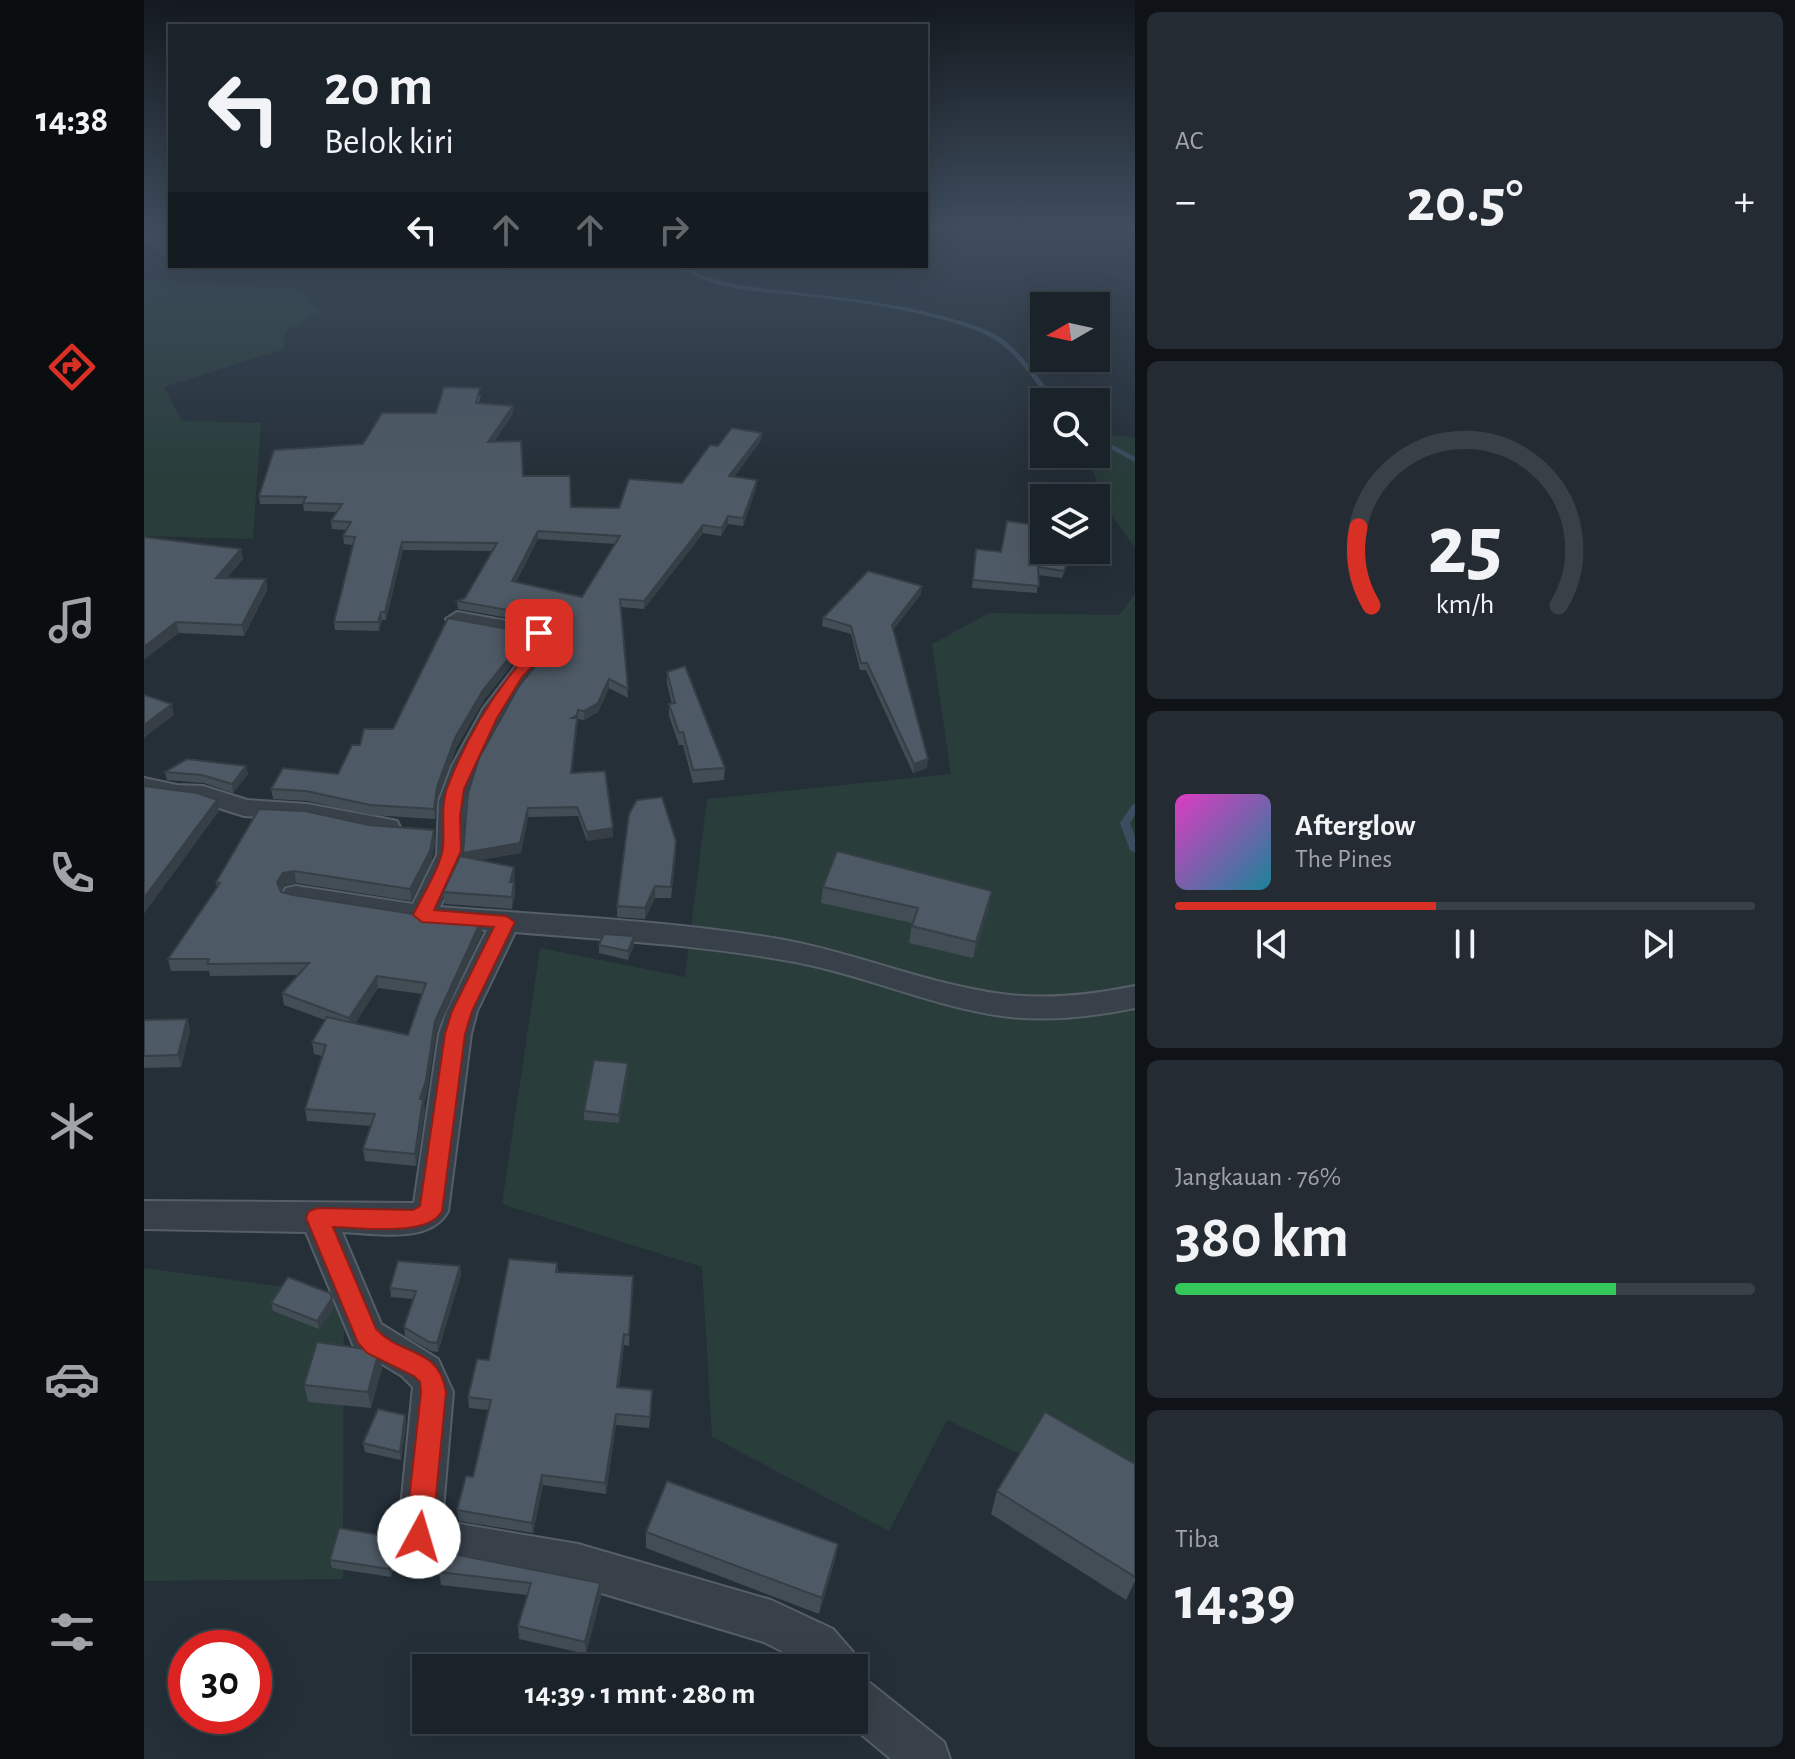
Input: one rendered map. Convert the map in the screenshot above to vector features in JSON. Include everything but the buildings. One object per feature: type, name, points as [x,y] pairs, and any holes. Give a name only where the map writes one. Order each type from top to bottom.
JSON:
[{"type":"street","points":[[432,831],[489,718],[516,674],[548,641],[539,633],[457,619]]},
{"type":"street","points":[[144,786],[177,793],[203,794],[244,808],[307,812],[371,826],[432,831],[452,851],[422,915]]},
{"type":"street","points":[[296,895],[422,915],[728,940],[801,952],[986,1002],[1046,1008],[1111,1003],[1135,997]]},
{"type":"street","points":[[144,1215],[416,1219],[430,1211],[455,1034],[462,1011],[506,922]]},
{"type":"street","points":[[318,1218],[367,1335],[376,1345],[423,1368],[431,1377],[434,1392],[419,1537],[578,1565],[771,1622],[817,1645],[825,1654]]},
{"type":"street","points":[[868,1711],[927,1759]]},
{"type":"green space","points":[[144,311],[319,311],[285,332],[284,349],[164,387],[182,421],[261,423],[253,539],[144,536]]},
{"type":"green space","points":[[1110,435],[1135,437],[1135,548],[1110,513],[1110,484],[1098,484],[1092,468],[1110,468]]},
{"type":"green space","points":[[1135,594],[1135,1508],[947,1420],[889,1531],[712,1437],[702,1267],[502,1204],[540,948],[685,977],[707,799],[951,774],[932,644],[989,613],[1119,615]]},
{"type":"green space","points":[[144,1268],[344,1295],[343,1579],[144,1581]]},
{"type":"waterway","points":[[913,311],[971,327],[998,339],[1044,388]]},
{"type":"waterway","points":[[1110,446],[1135,460]]},
{"type":"waterway","points":[[1135,807],[1125,823],[1135,850]]},
{"type":"route","points":[[419,1537],[434,1392],[431,1377],[423,1368],[376,1345],[367,1335],[318,1218],[416,1219],[430,1211],[455,1034],[462,1011],[506,922],[422,915],[452,851],[451,816],[455,789],[489,718],[516,674],[548,641],[546,636],[539,633]]}]
